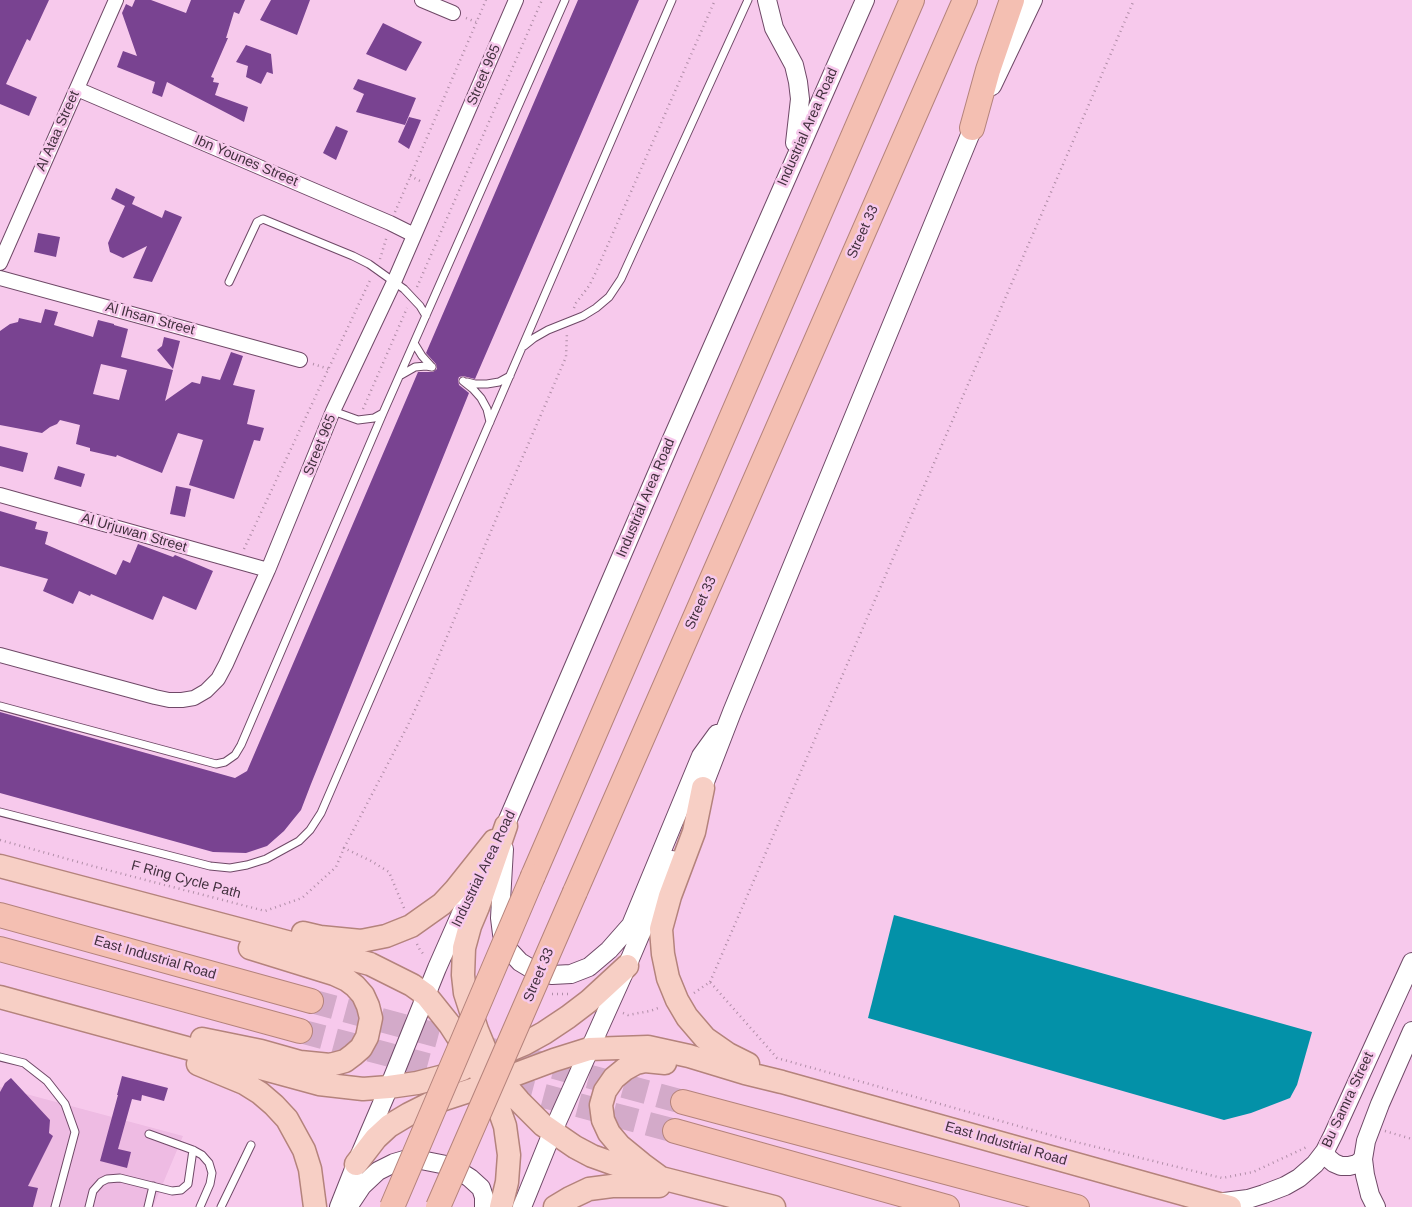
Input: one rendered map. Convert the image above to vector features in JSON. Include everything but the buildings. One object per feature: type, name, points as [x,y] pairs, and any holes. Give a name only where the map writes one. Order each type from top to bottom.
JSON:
[{"type":"highway","points":[[392,1207],[912,0]]},
{"type":"highway","name":"Street 33","points":[[438,1207],[964,0]]},
{"type":"highway","points":[[972,128],[988,70],[1012,0]]},
{"type":"highway","name":"East Industrial Road","points":[[0,915],[311,1001]]},
{"type":"highway","points":[[0,949],[300,1031]]},
{"type":"highway","points":[[683,1102],[1077,1207]]},
{"type":"highway","points":[[675,1131],[947,1207]]},
{"type":"main road","points":[[703,788],[694,832],[670,896],[661,929],[663,954],[668,978],[677,1000],[687,1017],[705,1038],[728,1054],[782,1082]]},
{"type":"main road","points":[[138,903],[228,914],[343,940],[361,940],[386,936],[411,926],[442,904],[506,826]]},
{"type":"main road","points":[[483,1062],[465,993],[463,975],[464,948],[506,826]]},
{"type":"main road","points":[[0,866],[370,964],[412,985],[426,995],[483,1062],[494,1083],[510,1155],[507,1182],[501,1207]]},
{"type":"main road","points":[[97,1023],[226,1043],[300,1062],[330,1065],[344,1061],[353,1055],[361,1048],[367,1037],[371,1018],[368,1006],[363,995],[347,980],[334,974],[219,938],[138,903]]},
{"type":"main road","points":[[0,997],[319,1084],[363,1089],[418,1083],[444,1076],[524,1044],[568,1017],[628,966]]},
{"type":"main road","points":[[97,1023],[169,1054],[218,1071],[260,1093],[274,1105],[292,1127],[304,1150],[310,1169],[315,1207]]},
{"type":"main road","points":[[356,1164],[376,1138],[389,1126],[429,1104],[589,1049],[648,1047],[682,1054],[782,1082]]},
{"type":"main road","points":[[661,1178],[620,1146],[609,1133],[603,1120],[601,1105],[605,1091],[614,1078],[625,1069],[645,1061],[669,1063],[996,1155],[1076,1164]]},
{"type":"main road","name":"East Industrial Road","points":[[782,1082],[1222,1205]]},
{"type":"main road","points":[[494,1083],[552,1133],[592,1156],[689,1186],[774,1207]]},
{"type":"main road","points":[[555,1207],[570,1198],[590,1190],[612,1186],[689,1186]]},
{"type":"street","name":"Al Ataa Street","points":[[0,263],[116,0]]},
{"type":"street","points":[[422,0],[453,13]]},
{"type":"street","name":"Street 965","points":[[0,656],[155,697],[182,700],[194,698],[206,691],[218,679],[268,570],[334,410],[394,282],[516,0]]},
{"type":"street","points":[[767,0],[774,28],[794,65],[798,82],[800,99],[793,162]]},
{"type":"street","name":"Industrial Area Road","points":[[426,995],[467,900],[506,826],[671,441],[865,0]]},
{"type":"street","points":[[522,1207],[552,1133],[628,966],[703,788],[732,712],[972,128],[1032,0]]},
{"type":"street","name":"Ibn Younes Street","points":[[77,89],[414,235]]},
{"type":"street","name":"Al Ihsan Street","points":[[0,278],[300,360]]},
{"type":"street","name":"Al Urjuwan Street","points":[[0,495],[268,570]]},
{"type":"street","points":[[506,826],[500,918],[502,934],[508,949],[520,962],[535,971],[552,975],[571,974],[589,967],[609,950],[631,925],[701,756],[732,712]]},
{"type":"street","name":"Bu Samra Street","points":[[1222,1205],[1248,1199],[1285,1186],[1315,1164],[1325,1151],[1412,962]]},
{"type":"street","points":[[339,1207],[426,995]]},
{"type":"street","points":[[1376,1207],[1370,1195],[1363,1158],[1370,1126],[1412,1031]]},
{"type":"street","points":[[1325,1151],[1328,1158],[1334,1164],[1341,1166],[1357,1164],[1363,1158]]},
{"type":"street","points":[[348,1207],[362,1186],[378,1171],[394,1163],[411,1158],[451,1166],[470,1178],[480,1188],[484,1197],[484,1207]]},
{"type":"lane","points":[[0,706],[216,764],[226,762],[235,756],[565,0]]},
{"type":"lane","points":[[0,812],[210,866],[230,868],[247,865],[272,856],[299,841],[310,830],[321,812],[672,0]]},
{"type":"lane","points":[[522,348],[548,330],[583,316],[596,308],[609,296],[621,279],[748,0]]},
{"type":"lane","points":[[229,282],[257,222],[263,219],[353,256],[376,269],[412,297],[426,316]]},
{"type":"lane","points":[[400,375],[415,367],[426,366],[432,368],[414,343]]},
{"type":"lane","points":[[490,422],[481,398],[473,388],[463,381],[487,384],[498,382],[510,376]]},
{"type":"lane","points":[[334,410],[358,420],[374,418],[384,413]]},
{"type":"lane","points":[[0,1057],[24,1063],[47,1081],[65,1104],[75,1132],[55,1207]]},
{"type":"lane","points":[[149,1134],[193,1150],[202,1155],[209,1163],[212,1173],[210,1184],[200,1207]]},
{"type":"lane","points":[[221,1207],[251,1145]]},
{"type":"lane","points":[[89,1207],[96,1186],[107,1179],[120,1178],[176,1191],[185,1188],[189,1180],[193,1150]]},
{"type":"lane","points":[[148,1207],[153,1186]]},
{"type":"path","points":[[238,562],[376,269],[390,223],[486,0]]},
{"type":"path","points":[[358,420],[542,0]]},
{"type":"path","points":[[710,982],[1134,0]]},
{"type":"path","name":"F Ring Cycle Path","points":[[0,840],[265,911],[302,898],[336,867],[344,848]]},
{"type":"path","points":[[1370,1126],[1412,1140]]},
{"type":"shaded area","points":[[0,1087],[183,1136],[153,1207],[0,1207]]},
{"type":"water","points":[[894,915],[1312,1032],[1297,1085],[1290,1098],[1251,1113],[1224,1120],[868,1018]]},
{"type":"tunnel","points":[[311,1001],[683,1102]]},
{"type":"tunnel","points":[[300,1031],[675,1131]]}]
